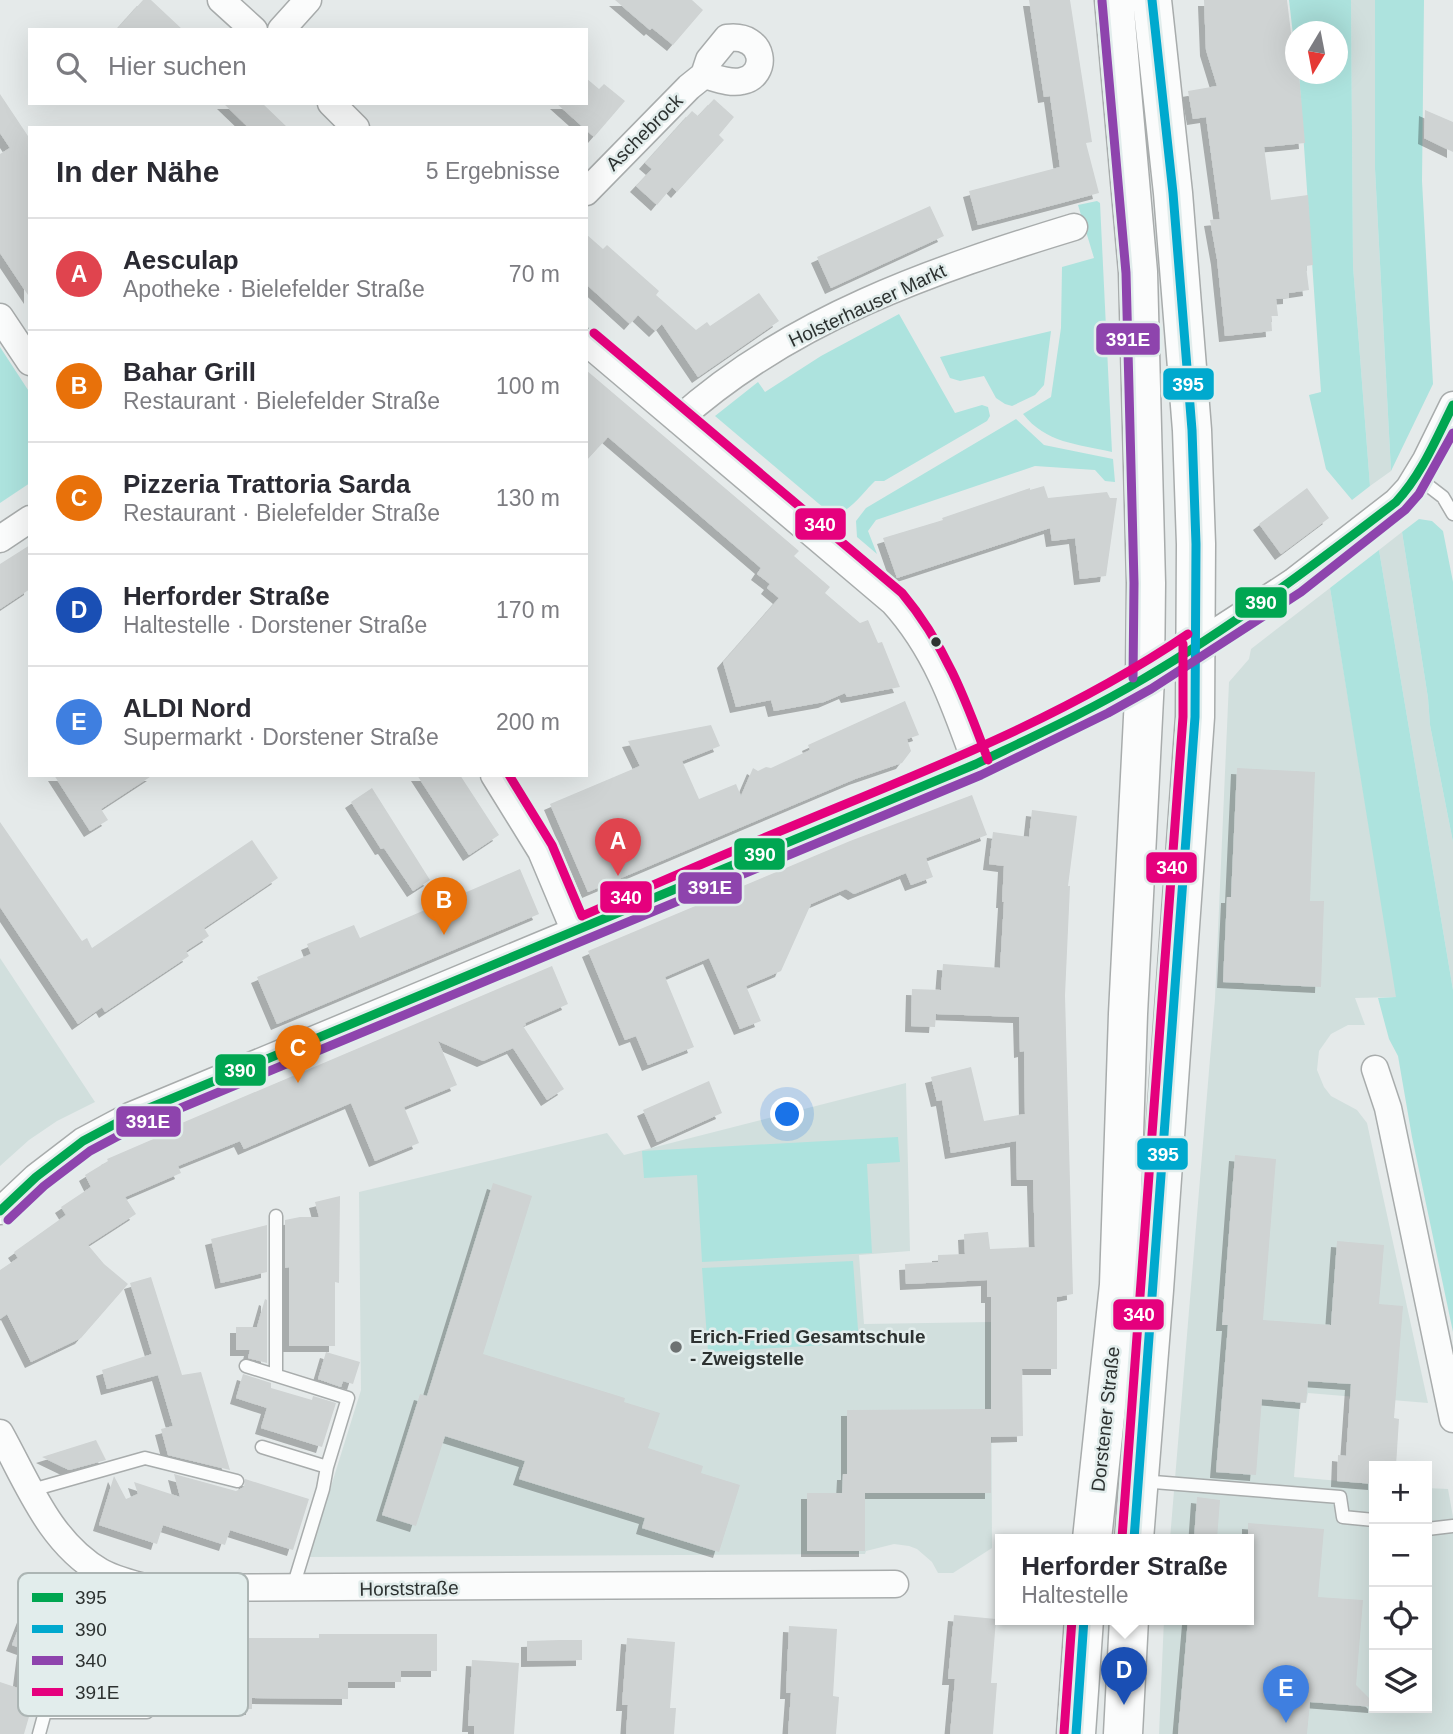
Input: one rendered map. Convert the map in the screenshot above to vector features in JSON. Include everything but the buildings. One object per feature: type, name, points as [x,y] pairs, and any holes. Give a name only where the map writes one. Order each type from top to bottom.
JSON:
[{"type":"main road","name":"Dorstener Straße","points":[[1093,1534],[1119,1284],[1128,1014],[1145,678],[1146,583],[1138,272],[1114,0]]},
{"type":"main road","name":"Dorstener Straße","points":[[1133,1534],[1155,1277],[1195,717],[1196,544],[1192,430],[1173,193],[1152,0]]},
{"type":"main road","points":[[1076,1734],[1084,1625]]},
{"type":"main road","points":[[1123,1734],[1129,1625]]},
{"type":"street","points":[[221,0],[252,28]]},
{"type":"street","points":[[283,28],[308,0]]},
{"type":"street","name":"Aschebrock","points":[[588,190],[704,75]]},
{"type":"street","points":[[333,105],[354,126]]},
{"type":"street","name":"Holsterhauser Markt","points":[[678,419],[758,358],[813,326],[901,285],[976,257],[1074,227]]},
{"type":"street","points":[[0,317],[28,359]]},
{"type":"street","points":[[588,344],[893,602],[910,621],[948,686],[976,764]]},
{"type":"street","points":[[0,1211],[36,1177],[83,1141],[130,1116],[976,764],[1103,702],[1145,678],[1293,582],[1396,502],[1417,477],[1453,405]]},
{"type":"street","points":[[0,539],[28,520]]},
{"type":"street","points":[[495,777],[541,851],[575,932]]},
{"type":"street","points":[[1375,1069],[1388,1108],[1453,1419]]},
{"type":"street","name":"Horststraße","points":[[0,1433],[46,1518],[65,1543],[82,1559],[107,1573]]},
{"type":"street","name":"Horststraße","points":[[248,1589],[895,1584]]},
{"type":"lane","points":[[1417,477],[1443,496],[1453,514]]},
{"type":"lane","points":[[276,1216],[276,1375]]},
{"type":"lane","points":[[246,1366],[348,1398],[292,1589]]},
{"type":"lane","points":[[262,1447],[327,1467]]},
{"type":"lane","points":[[32,1490],[145,1458],[237,1481]]},
{"type":"lane","points":[[1137,1481],[1340,1497],[1343,1517],[1369,1520]]},
{"type":"lane","points":[[1432,1529],[1453,1526]]},
{"type":"lane","points":[[38,1734],[44,1716]]},
{"type":"shaded area","points":[[1289,0],[1351,0],[1353,266],[1370,486],[1352,500],[1326,469],[1309,395],[1321,392],[1300,84],[1348,84],[1348,21],[1291,21]]},
{"type":"shaded area","points":[[1351,0],[1375,0],[1375,169],[1391,471],[1370,486],[1353,266]]},
{"type":"shaded area","points":[[1375,0],[1424,0],[1422,181],[1433,384],[1391,471],[1375,169]]},
{"type":"shaded area","points":[[1097,201],[1100,203],[1112,452],[1052,437],[1032,424],[1023,414],[1051,397],[1061,328],[1062,267],[1094,258],[1078,205]]},
{"type":"shaded area","points":[[899,314],[955,413],[982,405],[988,407],[990,416],[987,421],[884,481],[875,481],[849,507],[837,514],[831,514],[715,416],[758,382],[765,392],[821,356]]},
{"type":"shaded area","points":[[1051,331],[1044,385],[1035,395],[1012,406],[996,398],[984,376],[960,381],[950,378],[940,357]]},
{"type":"shaded area","points":[[0,347],[28,390],[28,484],[0,503]]},
{"type":"shaded area","points":[[1016,419],[1044,445],[1113,459],[1115,482],[1105,481],[1095,470],[1035,466],[876,520],[868,531],[877,554],[857,537],[856,521],[866,508]]},
{"type":"shaded area","points":[[1419,519],[1432,521],[1443,531],[1453,582],[1453,842],[1430,725],[1402,532]]},
{"type":"shaded area","points":[[1402,532],[1430,725],[1453,842],[1453,990],[1379,550]]},
{"type":"shaded area","points":[[1379,550],[1453,990],[1453,1332],[1412,1137],[1398,1056],[1389,1039],[1378,998],[1396,997],[1330,588]]},
{"type":"shaded area","points":[[1330,588],[1397,997],[1355,998],[1365,1025],[1348,1025],[1331,1034],[1319,1051],[1317,1070],[1331,1096],[1357,1110],[1367,1123],[1428,1403],[1308,1393],[1306,1403],[1300,1403],[1294,1477],[1369,1484],[1369,1713],[1432,1713],[1432,1488],[1448,1489],[1453,1517],[1453,1734],[1159,1734],[1164,1625],[1254,1625],[1254,1534],[1170,1534],[1215,999],[1229,682],[1249,659],[1251,649]]},
{"type":"shaded area","points":[[0,958],[95,1102],[57,1121],[29,1140],[0,1166]]},
{"type":"shaded area","name":"Erich-Fried Gesamtschule - Zweigstelle","points":[[906,1083],[910,1251],[859,1255],[864,1324],[991,1322],[992,1548],[953,1573],[938,1573],[932,1562],[917,1549],[894,1544],[866,1551],[865,1554],[309,1557],[361,1390],[359,1192],[607,1133],[624,1155]]},
{"type":"shaded area","points":[[898,1137],[900,1162],[867,1164],[872,1253],[702,1262],[697,1175],[644,1178],[642,1151]]},
{"type":"shaded area","points":[[853,1261],[859,1343],[708,1352],[702,1268]]},
{"type":"transit line","name":"395","points":[[1134,1534],[1195,717],[1196,544],[1192,430],[1173,193],[1152,0]]},
{"type":"transit line","name":"391E","points":[[1102,1],[1126,273],[1134,583],[1133,678]]},
{"type":"transit line","name":"340","points":[[594,333],[902,593],[942,652],[988,760]]},
{"type":"transit line","name":"390","points":[[0,1211],[36,1177],[83,1141],[130,1116],[976,764],[1123,691],[1241,617],[1396,502],[1421,468],[1453,405]]},
{"type":"transit line","name":"391E","points":[[8,1220],[44,1186],[90,1151],[135,1127],[981,775],[1108,713],[1151,689],[1301,592],[1405,510],[1419,494],[1453,433]]},
{"type":"transit line","name":"340","points":[[510,777],[552,845],[582,916],[1017,730],[1147,661],[1188,634]]},
{"type":"transit line","name":"340","points":[[1122,1534],[1183,717],[1183,644]]},
{"type":"transit line","name":"340","points":[[1064,1733],[1072,1625]]},
{"type":"transit line","name":"395","points":[[1076,1734],[1084,1625]]},
{"type":"place","name":"Aesculap","points":[[618,876]]},
{"type":"place","name":"Bahar Grill","points":[[444,935]]},
{"type":"place","name":"Pizzeria Trattoria Sarda","points":[[298,1083]]},
{"type":"place","name":"Erich-Fried Gesamtschule - Zweigstelle","points":[[676,1347]]},
{"type":"place","name":"Herforder Straße","points":[[1124,1705]]},
{"type":"place","name":"ALDI Nord","points":[[1286,1723]]}]
